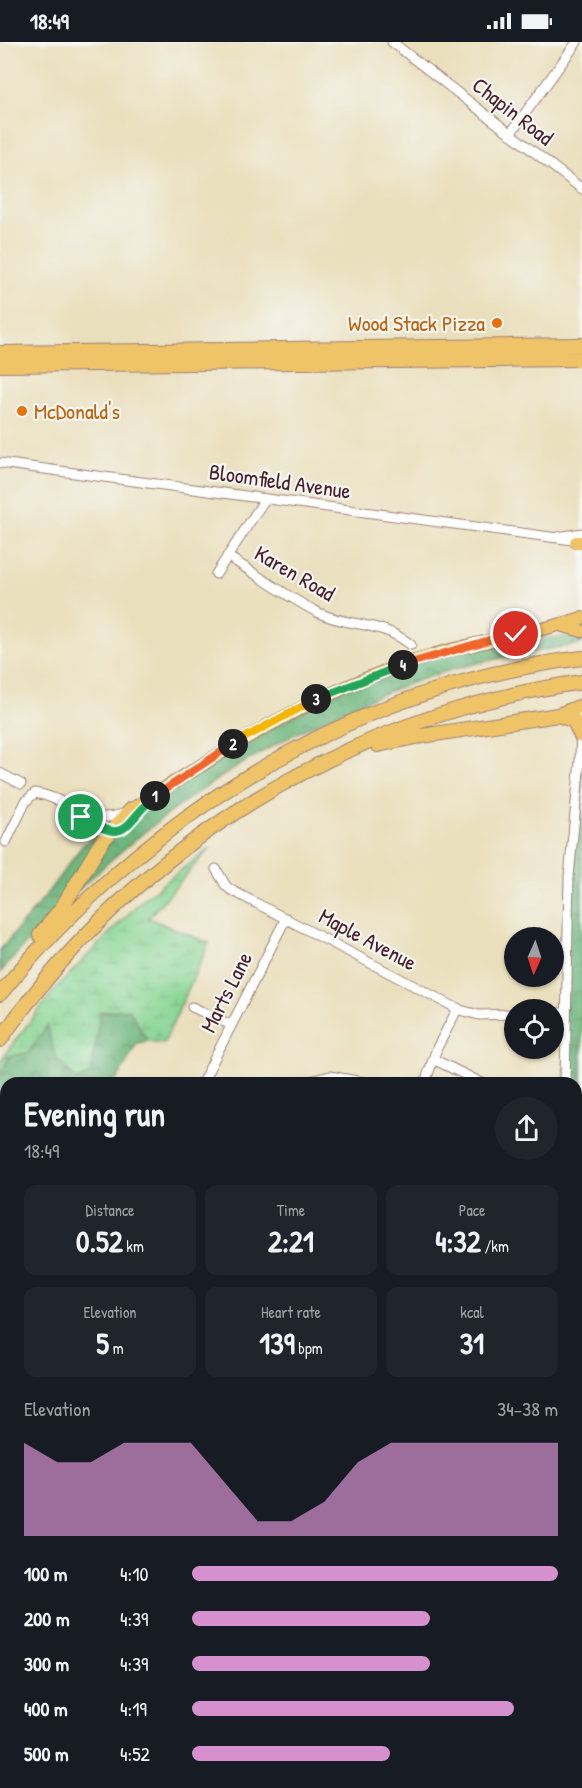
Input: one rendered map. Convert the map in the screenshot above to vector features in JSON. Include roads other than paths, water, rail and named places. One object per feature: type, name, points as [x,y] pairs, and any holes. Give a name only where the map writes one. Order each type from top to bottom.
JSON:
[{"type":"highway","points":[[0,353],[582,345]]},
{"type":"highway","points":[[0,365],[582,358]]},
{"type":"highway","points":[[0,994],[56,930],[120,869],[176,824],[257,770],[321,736],[411,699],[478,678],[578,659]]},
{"type":"highway","points":[[0,1040],[69,953],[136,887],[210,829],[310,768],[374,739],[440,715],[495,699],[577,683]]},
{"type":"highway","points":[[310,768],[400,739],[558,715],[582,706]]},
{"type":"highway","points":[[558,715],[573,721],[581,736]]},
{"type":"highway","points":[[0,988],[63,906],[109,832],[132,809]]},
{"type":"main road","points":[[132,809],[257,729],[354,683],[476,642],[563,626],[582,618]]},
{"type":"main road","points":[[563,626],[582,631]]},
{"type":"street","name":"Chapin Road","points":[[392,42],[582,189]]},
{"type":"street","points":[[510,134],[577,42]]},
{"type":"street","name":"Bloomfield Avenue","points":[[0,463],[580,540]]},
{"type":"street","points":[[216,574],[265,498]]},
{"type":"street","name":"Karen Road","points":[[228,556],[321,614],[382,627],[397,633],[411,645]]},
{"type":"street","points":[[565,1077],[570,867],[582,706]]},
{"type":"street","points":[[0,773],[21,784]]},
{"type":"street","points":[[6,842],[31,794],[39,793],[109,832],[118,832],[125,828],[158,793]]},
{"type":"street","points":[[69,808],[101,817],[121,815],[132,809]]},
{"type":"street","name":"Maple Avenue","points":[[216,869],[231,890],[458,1008],[479,1015],[504,1014]]},
{"type":"street","name":"Marts Lane","points":[[205,1077],[286,918]]},
{"type":"street","points":[[192,1007],[231,1025]]},
{"type":"street","points":[[427,1077],[433,1059],[458,1008]]},
{"type":"street","points":[[433,1059],[470,1077]]},
{"type":"place","name":"Wood Stack Pizza","points":[[497,323]]},
{"type":"place","name":"McDonald's","points":[[22,411]]}]
